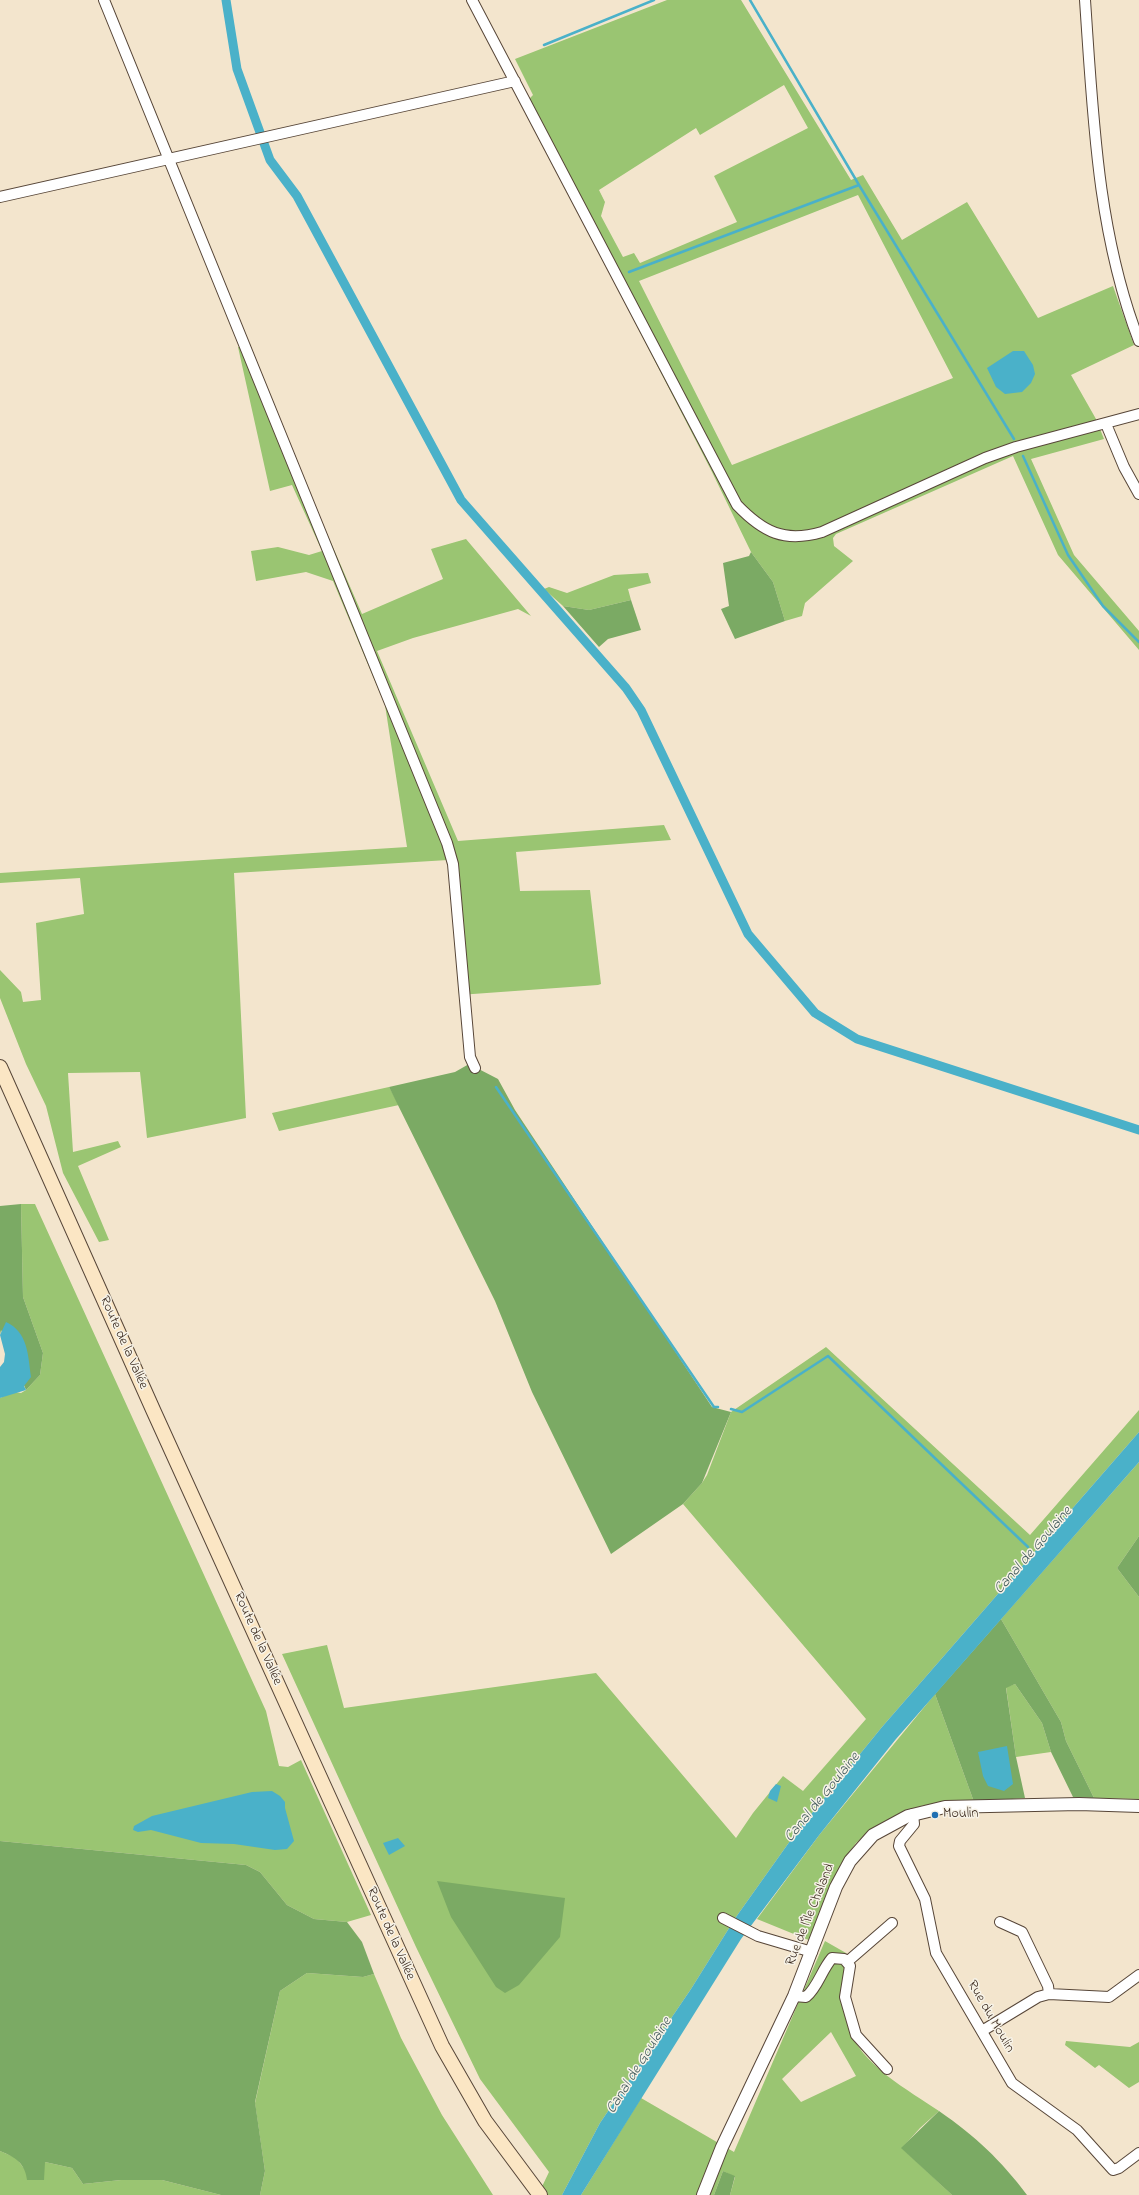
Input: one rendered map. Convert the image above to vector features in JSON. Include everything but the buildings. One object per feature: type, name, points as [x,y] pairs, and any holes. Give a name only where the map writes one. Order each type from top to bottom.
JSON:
[{"type":"main road","name":"Route de la Vallée","points":[[1,1071],[442,2046],[486,2121],[540,2195]]},
{"type":"street","points":[[104,0],[296,475],[368,644],[447,843],[453,864],[470,1057],[475,1068]]},
{"type":"street","points":[[472,0],[738,505],[750,518],[772,533],[786,536],[806,537],[822,532],[985,458],[1016,447],[1139,414]]},
{"type":"street","points":[[1085,0],[1095,142],[1109,239],[1124,304],[1139,340]]},
{"type":"street","points":[[0,197],[515,82]]},
{"type":"street","points":[[1106,424],[1124,468],[1139,494]]},
{"type":"street","name":"Rue de l'Île Chaland","points":[[703,2195],[722,2147],[794,1996],[836,1887],[850,1862],[873,1835],[891,1824],[913,1814],[945,1807],[1079,1804],[1139,1806]]},
{"type":"street","name":"Rue du Moulin","points":[[913,1814],[914,1824],[900,1841],[899,1846],[925,1899],[933,1946],[1012,2083],[1077,2130],[1097,2150],[1109,2168],[1113,2170],[1119,2168],[1139,2153]]},
{"type":"street","points":[[725,1920],[758,1936],[812,1952]]},
{"type":"street","points":[[1000,1922],[1022,1932],[1048,1986],[1049,1994]]},
{"type":"street","points":[[847,1962],[892,1923]]},
{"type":"street","points":[[794,1996],[806,1997],[815,1990],[823,1969],[832,1958],[844,1959],[850,1966],[845,1997],[856,2035],[887,2069]]},
{"type":"street","points":[[982,2031],[1038,1997],[1049,1994],[1109,1997],[1139,1975]]},
{"type":"green space","points":[[667,0],[741,0],[851,180],[863,175],[902,240],[967,202],[1038,318],[1113,286],[1134,345],[1071,375],[1096,419],[1104,439],[1031,459],[1074,555],[1139,631],[1139,650],[1058,555],[1013,456],[836,534],[833,538],[834,546],[853,561],[805,603],[802,616],[785,621],[773,582],[751,552],[712,472],[523,105],[533,95],[515,59]],"holes":[[[784,85],[808,128],[714,176],[737,222],[640,263],[634,253],[623,257],[601,216],[605,202],[599,190],[696,128],[700,135]],[[858,195],[953,378],[732,465],[639,281]]]},
{"type":"green space","points":[[250,344],[295,460],[362,614],[443,579],[431,549],[466,539],[531,616],[518,609],[413,638],[377,651],[458,841],[664,825],[671,840],[516,852],[520,891],[590,890],[601,984],[598,985],[459,995],[448,860],[234,873],[246,1118],[147,1138],[140,1072],[68,1073],[73,1152],[118,1141],[121,1147],[78,1166],[109,1240],[99,1242],[63,1173],[46,1106],[26,1064],[0,998],[0,970],[21,992],[23,1002],[41,1000],[36,923],[84,914],[80,878],[0,883],[0,873],[407,847],[385,705],[333,581],[306,572],[256,581],[251,551],[278,547],[309,555],[322,551],[292,485],[270,491],[238,347]]},
{"type":"green space","points":[[751,552],[773,582],[785,621],[735,639],[721,609],[729,606],[723,563],[749,556]]},
{"type":"green space","points":[[648,573],[651,583],[628,589],[631,600],[589,610],[563,606],[544,589],[549,587],[567,593],[614,575]]},
{"type":"green space","points":[[631,600],[641,630],[608,639],[599,647],[563,606],[589,610]]},
{"type":"green space","points":[[469,1064],[498,1079],[515,1110],[712,1407],[731,1412],[702,1483],[683,1504],[611,1554],[532,1392],[495,1301],[389,1087],[455,1072]]},
{"type":"green space","points":[[389,1087],[399,1105],[279,1131],[272,1113]]},
{"type":"green space","points":[[21,1204],[35,1204],[266,1711],[279,1766],[288,1767],[301,1760],[371,1915],[347,1922],[314,1919],[287,1905],[260,1872],[246,1865],[0,1841],[0,1398],[14,1392],[21,1393],[26,1390],[40,1375],[43,1353],[23,1297]]},
{"type":"green space","points":[[21,1204],[23,1297],[43,1353],[40,1375],[26,1390],[1,1330],[0,1335],[0,1206]]},
{"type":"green space","points":[[826,1347],[1030,1535],[1139,1410],[1139,1432],[882,1727],[795,1834],[736,1917],[691,1989],[600,2123],[562,2195],[538,2195],[549,2172],[480,2079],[416,1947],[282,1654],[327,1645],[344,1708],[596,1673],[736,1838],[753,1813],[783,1776],[803,1791],[866,1719],[683,1504],[702,1483],[707,1475],[731,1412]]},
{"type":"green space","points":[[1139,1462],[1139,1536],[1117,1568],[1139,1597],[1139,1799],[1094,1798],[1066,1741],[1061,1722],[1001,1619]]},
{"type":"green space","points":[[1139,1536],[1139,1597],[1117,1568]]},
{"type":"green space","points":[[1001,1619],[1061,1722],[1066,1741],[1094,1798],[1073,1797],[1051,1752],[1042,1723],[1015,1684],[1006,1688],[1016,1757],[1025,1798],[974,1802],[935,1694]]},
{"type":"green space","points":[[1015,1684],[1042,1723],[1051,1752],[1016,1757],[1006,1687]]},
{"type":"green space","points":[[935,1694],[974,1802],[957,1800],[921,1806],[871,1830],[856,1843],[841,1864],[827,1894],[811,1941],[757,1919],[820,1834]]},
{"type":"green space","points":[[0,1841],[246,1865],[260,1872],[287,1905],[314,1919],[347,1922],[362,1942],[374,1974],[363,1977],[307,1973],[280,1991],[255,2102],[265,2171],[260,2195],[221,2195],[162,2180],[121,2180],[83,2184],[72,2168],[45,2162],[44,2180],[27,2180],[22,2165],[15,2158],[0,2151]]},
{"type":"green space","points":[[437,1881],[565,1898],[560,1937],[519,1985],[505,1993],[496,1987],[451,1917]]},
{"type":"green space","points":[[825,1941],[846,1953],[845,1980],[847,2020],[855,2040],[863,2053],[874,2065],[900,2085],[939,2111],[920,2128],[902,2148],[952,2195],[730,2195],[735,2177],[723,2171],[714,2195],[581,2195],[641,2098],[734,2152]],"holes":[[[831,2032],[856,2076],[801,2102],[782,2079]]]},
{"type":"green space","points":[[307,1973],[363,1977],[374,1974],[401,2038],[442,2115],[493,2195],[260,2195],[265,2171],[255,2103],[280,1991]]},
{"type":"green space","points":[[1066,2041],[1130,2047],[1139,2042],[1139,2082],[1129,2088],[1099,2065],[1095,2068],[1065,2045]]},
{"type":"green space","points":[[939,2111],[987,2149],[1027,2195],[952,2195],[901,2148]]},
{"type":"green space","points":[[0,2151],[16,2158],[26,2171],[45,2162],[72,2168],[83,2184],[121,2180],[162,2180],[221,2195],[0,2195]]},
{"type":"green space","points":[[723,2171],[735,2176],[730,2195],[714,2195]]},
{"type":"water","points":[[1013,351],[1024,351],[1033,365],[1035,374],[1031,383],[1022,392],[1005,394],[996,387],[987,368]]},
{"type":"water","points":[[6,1322],[13,1326],[23,1338],[28,1353],[31,1377],[24,1386],[26,1390],[0,1398],[0,1367],[4,1362],[5,1354],[0,1335]]},
{"type":"water","name":"Canal de Goulaine","points":[[1139,1432],[1139,1462],[896,1739],[820,1834],[741,1939],[581,2195],[562,2195],[600,2123],[691,1989],[736,1917],[795,1834],[882,1727]]},
{"type":"water","points":[[1007,1746],[1013,1784],[1004,1791],[988,1786],[983,1776],[978,1752]]},
{"type":"water","points":[[776,1784],[781,1786],[777,1802],[768,1798],[770,1791]]},
{"type":"water","points":[[272,1791],[280,1796],[285,1802],[285,1808],[294,1841],[287,1849],[275,1850],[234,1844],[201,1843],[151,1830],[138,1832],[133,1830],[134,1826],[152,1816],[252,1792]]},
{"type":"water","points":[[398,1838],[405,1846],[389,1855],[383,1843]]},
{"type":"waterway","points":[[226,0],[237,69],[270,160],[297,196],[461,500],[626,688],[641,710],[748,934],[815,1013],[857,1039],[1139,1130]]},
{"type":"waterway","points":[[544,45],[654,0]]},
{"type":"waterway","points":[[750,0],[859,185],[1014,439]]},
{"type":"waterway","points":[[629,272],[859,185]]},
{"type":"waterway","points":[[1023,456],[1068,555],[1103,606],[1139,642]]},
{"type":"waterway","points":[[496,1087],[714,1407],[718,1407]]},
{"type":"waterway","name":"Canal de Goulaine","points":[[731,1409],[742,1412],[828,1356],[1028,1547]]},
{"type":"place","name":"Moulin","points":[[935,1815]]}]
